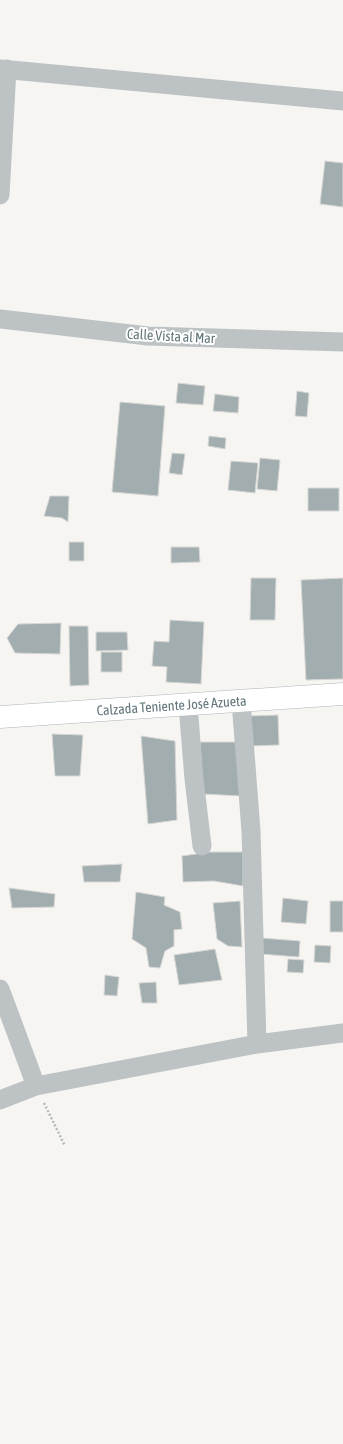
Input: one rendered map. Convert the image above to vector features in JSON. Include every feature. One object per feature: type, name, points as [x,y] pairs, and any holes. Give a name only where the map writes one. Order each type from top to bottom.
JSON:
[{"type":"main road","name":"Calzada Teniente José Azueta","points":[[0,717],[343,694]]},
{"type":"street","points":[[0,195],[3,69],[343,101]]},
{"type":"street","name":"Calle Vista al Mar","points":[[0,319],[148,336],[343,342]]},
{"type":"street","points":[[241,701],[251,831],[257,1044]]},
{"type":"street","points":[[188,705],[194,779],[202,846]]},
{"type":"street","points":[[0,989],[36,1086]]},
{"type":"street","points":[[0,1100],[36,1086],[257,1044],[343,1033]]},
{"type":"path","points":[[36,1086],[65,1146]]},
{"type":"building","points":[[325,161],[343,163],[343,207],[320,204]]},
{"type":"building","points":[[178,383],[205,386],[203,405],[176,403]]},
{"type":"building","points":[[297,391],[309,393],[307,417],[295,416]]},
{"type":"building","points":[[215,394],[239,397],[238,413],[213,411]]},
{"type":"building","points":[[120,402],[165,406],[158,496],[112,492]]},
{"type":"building","points":[[209,436],[226,438],[225,449],[208,446]]},
{"type":"building","points":[[172,453],[185,454],[182,475],[169,473]]},
{"type":"building","points":[[260,458],[280,460],[277,491],[257,489]]},
{"type":"building","points":[[231,461],[258,463],[255,493],[228,490]]},
{"type":"building","points":[[308,488],[339,488],[339,511],[308,511]]},
{"type":"building","points":[[50,496],[69,496],[68,522],[62,518],[44,516]]},
{"type":"building","points":[[69,542],[84,542],[84,561],[69,561]]},
{"type":"building","points":[[171,547],[199,547],[200,562],[171,563]]},
{"type":"building","points":[[251,578],[276,578],[275,620],[250,620]]},
{"type":"building","points":[[343,578],[343,679],[306,680],[301,580]]},
{"type":"building","points":[[170,620],[204,622],[201,684],[166,682],[167,667],[152,666],[154,641],[169,642]]},
{"type":"building","points":[[61,623],[60,654],[15,653],[7,638],[18,624]]},
{"type":"building","points":[[69,626],[88,626],[89,685],[70,686]]},
{"type":"building","points":[[96,632],[127,632],[128,650],[96,651]]},
{"type":"building","points":[[101,652],[122,652],[122,672],[101,672]]},
{"type":"building","points":[[278,715],[279,745],[250,746],[249,716]]},
{"type":"building","points":[[52,734],[83,735],[80,776],[55,776]]},
{"type":"building","points":[[141,736],[175,741],[177,820],[148,824]]},
{"type":"building","points":[[200,742],[236,742],[241,796],[203,794]]},
{"type":"building","points":[[210,852],[243,852],[243,886],[214,881],[183,882],[182,856]]},
{"type":"building","points":[[122,864],[120,882],[84,882],[82,866]]},
{"type":"building","points":[[9,888],[55,894],[54,907],[12,908]]},
{"type":"building","points":[[136,892],[165,897],[164,905],[180,912],[182,929],[174,930],[174,946],[165,951],[160,968],[149,967],[146,948],[132,939]]},
{"type":"building","points":[[283,898],[308,901],[306,924],[281,922]]},
{"type":"building","points":[[240,901],[242,947],[228,946],[217,939],[213,903]]},
{"type":"building","points":[[330,901],[343,901],[343,932],[330,932]]},
{"type":"building","points":[[262,938],[300,941],[299,957],[260,954]]},
{"type":"building","points":[[315,945],[331,946],[330,963],[314,962]]},
{"type":"building","points":[[215,949],[222,980],[179,985],[174,955]]},
{"type":"building","points":[[288,959],[304,960],[303,973],[287,972]]},
{"type":"building","points":[[105,975],[119,977],[117,996],[104,995]]},
{"type":"building","points":[[156,982],[157,1003],[142,1003],[139,983]]}]
